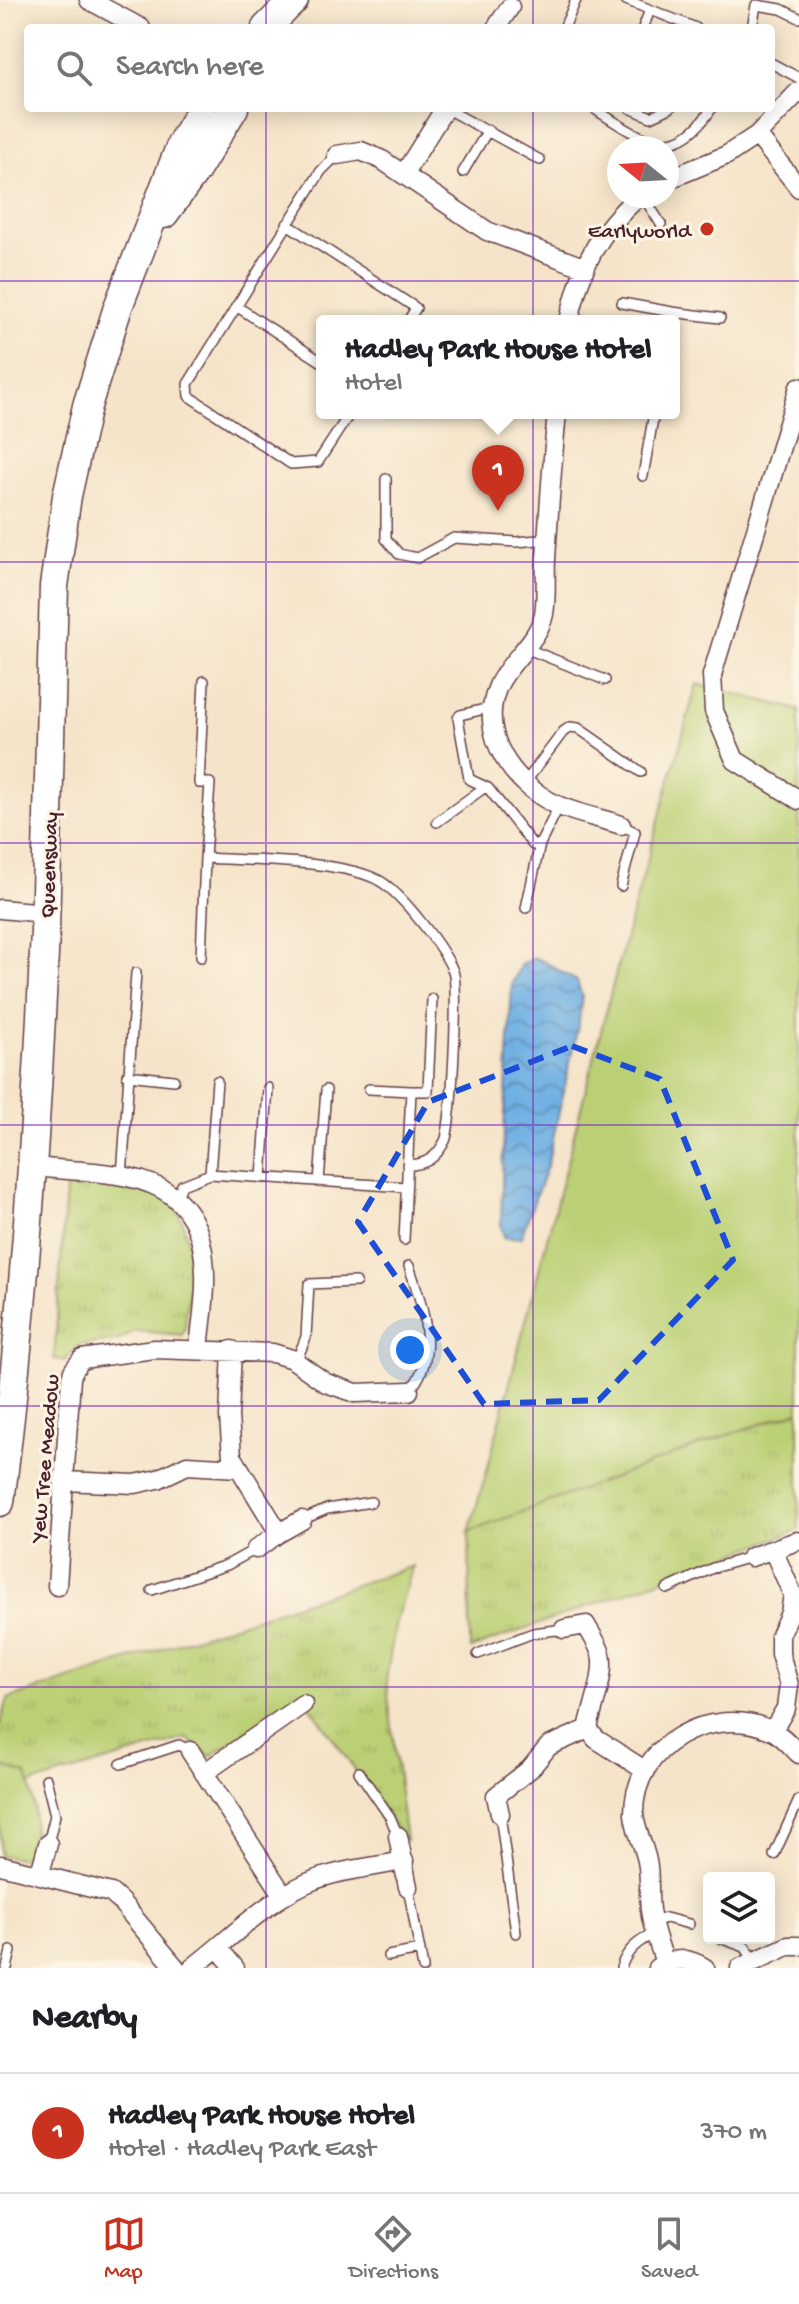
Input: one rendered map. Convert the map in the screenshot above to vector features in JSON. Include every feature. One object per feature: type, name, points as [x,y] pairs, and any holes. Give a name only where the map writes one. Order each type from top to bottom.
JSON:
[{"type":"main road","points":[[270,24],[296,0]]},
{"type":"main road","points":[[285,24],[296,0]]},
{"type":"main road","name":"Queensway","points":[[0,1502],[19,1352],[32,1167],[45,913],[52,644],[59,543],[87,406],[118,307],[182,142],[200,112]]},
{"type":"main road","name":"Queensway","points":[[145,239],[195,172],[232,112]]},
{"type":"street","points":[[89,0],[135,24]]},
{"type":"street","points":[[499,24],[510,7]]},
{"type":"street","points":[[679,175],[727,155],[757,135],[799,91]]},
{"type":"street","points":[[404,174],[443,112]]},
{"type":"street","points":[[757,135],[799,188]]},
{"type":"street","points":[[337,155],[361,151],[382,160],[487,231],[583,267]]},
{"type":"street","points":[[571,315],[583,267],[598,240],[626,208]]},
{"type":"street","points":[[799,387],[712,675],[714,711],[735,760],[799,800]]},
{"type":"street","points":[[557,419],[543,620],[498,686],[493,707],[494,735],[500,751],[524,784],[559,806],[621,825]]},
{"type":"street","points":[[0,909],[45,913]]},
{"type":"street","points":[[32,1167],[122,1176],[148,1182],[177,1197],[198,1229],[203,1250],[205,1277],[199,1349]]},
{"type":"street","name":"Yew Tree Meadow","points":[[57,1586],[71,1378],[82,1359],[141,1349],[283,1354],[326,1383],[356,1393],[409,1391]]},
{"type":"street","points":[[232,1350],[232,1456],[279,1533]]},
{"type":"street","points":[[63,1481],[135,1484],[158,1479],[187,1465],[238,1468]]},
{"type":"street","points":[[256,1549],[302,1520]]},
{"type":"street","points":[[751,1557],[798,1540]]},
{"type":"street","points":[[773,1550],[793,1595],[790,1613],[780,1635],[780,1654],[789,1685],[786,1708],[773,1730]]},
{"type":"street","points":[[564,1629],[586,1625],[601,1653],[603,1674],[593,1700],[588,1729],[596,1739],[646,1771]]},
{"type":"street","points":[[204,1773],[303,1704]]},
{"type":"street","points":[[705,1968],[689,1960],[661,1966],[648,1864],[634,1815],[638,1788],[646,1771],[668,1742],[697,1727],[729,1720],[773,1730],[799,1754]]},
{"type":"street","points":[[500,1814],[496,1796],[530,1769],[549,1746],[588,1729]]},
{"type":"street","points":[[190,1751],[284,1896]]},
{"type":"street","points":[[398,1836],[408,1887]]},
{"type":"street","points":[[40,1873],[48,1844]]},
{"type":"street","points":[[192,1968],[284,1896],[309,1882],[404,1861]]},
{"type":"street","points":[[1,1865],[111,1893],[176,1968]]},
{"type":"street","points":[[747,1965],[788,1946],[799,1946]]},
{"type":"street","points":[[218,1948],[235,1968]]},
{"type":"lane","points":[[566,24],[576,0]]},
{"type":"lane","points":[[626,0],[686,24]]},
{"type":"lane","points":[[752,24],[755,2],[799,18]]},
{"type":"lane","points":[[645,24],[650,10]]},
{"type":"lane","points":[[775,65],[799,78]]},
{"type":"lane","points":[[453,112],[540,160]]},
{"type":"lane","points":[[599,112],[641,139],[660,142],[684,140],[700,126],[709,112]]},
{"type":"lane","points":[[639,112],[651,117],[662,112]]},
{"type":"lane","points":[[463,172],[488,130]]},
{"type":"lane","points":[[337,155],[321,171],[188,384],[189,396],[291,464],[318,462],[346,419]]},
{"type":"lane","points":[[650,208],[661,224]]},
{"type":"lane","points":[[287,224],[416,308],[412,315]]},
{"type":"lane","points":[[622,303],[667,315]]},
{"type":"lane","points":[[236,306],[316,358]]},
{"type":"lane","points":[[680,316],[720,318]]},
{"type":"lane","points":[[643,476],[653,419]]},
{"type":"lane","points":[[386,479],[386,539],[399,554],[410,558],[421,557],[454,538],[506,542],[548,539]]},
{"type":"lane","points":[[525,648],[605,680]]},
{"type":"lane","points":[[201,957],[210,783],[199,783],[204,681]]},
{"type":"lane","points":[[493,707],[458,718],[469,779],[485,787],[533,845],[540,844]]},
{"type":"lane","points":[[524,784],[570,727],[578,728],[641,772]]},
{"type":"lane","points":[[437,822],[485,787]]},
{"type":"lane","points":[[526,908],[540,844],[559,806]]},
{"type":"lane","points":[[621,825],[635,832],[621,886]]},
{"type":"lane","points":[[205,858],[346,869],[381,882],[413,911],[443,954],[455,974],[452,1105],[446,1138],[435,1156],[423,1165],[407,1165]]},
{"type":"lane","points":[[122,1176],[136,973]]},
{"type":"lane","points":[[369,1089],[428,1091],[432,999]]},
{"type":"lane","points":[[127,1075],[174,1080]]},
{"type":"lane","points":[[210,1174],[217,1081]]},
{"type":"lane","points":[[262,1178],[268,1088]]},
{"type":"lane","points":[[319,1182],[326,1090]]},
{"type":"lane","points":[[404,1240],[411,1091]]},
{"type":"lane","points":[[177,1197],[182,1185],[210,1174],[406,1187]]},
{"type":"lane","points":[[409,1266],[428,1331],[420,1370],[409,1391]]},
{"type":"lane","points":[[296,1362],[306,1337],[309,1284],[356,1282]]},
{"type":"lane","points":[[302,1520],[327,1509],[371,1502]]},
{"type":"lane","points":[[152,1590],[227,1565],[256,1549]]},
{"type":"lane","points":[[667,1589],[713,1568],[751,1557]]},
{"type":"lane","points":[[478,1654],[533,1633],[564,1629]]},
{"type":"lane","points":[[121,1764],[179,1745],[190,1751]]},
{"type":"lane","points":[[359,1772],[390,1817],[398,1836]]},
{"type":"lane","points":[[46,1779],[55,1815],[48,1844]]},
{"type":"lane","points":[[774,1855],[799,1800]]},
{"type":"lane","points":[[500,1814],[516,1933]]},
{"type":"lane","points":[[408,1887],[423,1968]]},
{"type":"lane","points":[[621,1968],[637,1943],[666,1918],[689,1924]]},
{"type":"lane","points":[[737,1944],[745,1947],[747,1965]]},
{"type":"lane","points":[[388,1956],[420,1950]]},
{"type":"lane","points":[[7,1968],[11,1951]]},
{"type":"highlighted area","points":[[572,1046],[660,1079],[733,1260],[599,1400],[484,1404],[358,1222],[428,1102]]},
{"type":"green space","points":[[697,684],[799,710],[799,1411],[469,1532],[619,961]]},
{"type":"green space","points":[[94,1185],[156,1193],[171,1203],[180,1217],[189,1254],[185,1329],[182,1335],[135,1331],[117,1341],[79,1345],[65,1361],[54,1359],[66,1189]]},
{"type":"green space","points":[[799,1411],[799,1530],[470,1649],[469,1532]]},
{"type":"green space","points":[[413,1566],[396,1621],[386,1679],[406,1842],[303,1696],[210,1756],[186,1738],[30,1784],[26,1774],[0,1766],[0,1726],[8,1699]]},
{"type":"green space","points":[[0,1766],[27,1774],[30,1784],[34,1828],[24,1859],[0,1855]]},
{"type":"water","points":[[535,958],[577,981],[582,996],[547,1166],[521,1237],[504,1238],[501,1225],[503,1149],[512,984],[521,964]]},
{"type":"place","name":"Earlyworld","points":[[707,229]]},
{"type":"place","name":"Hadley Park House Hotel","points":[[498,511]]}]
